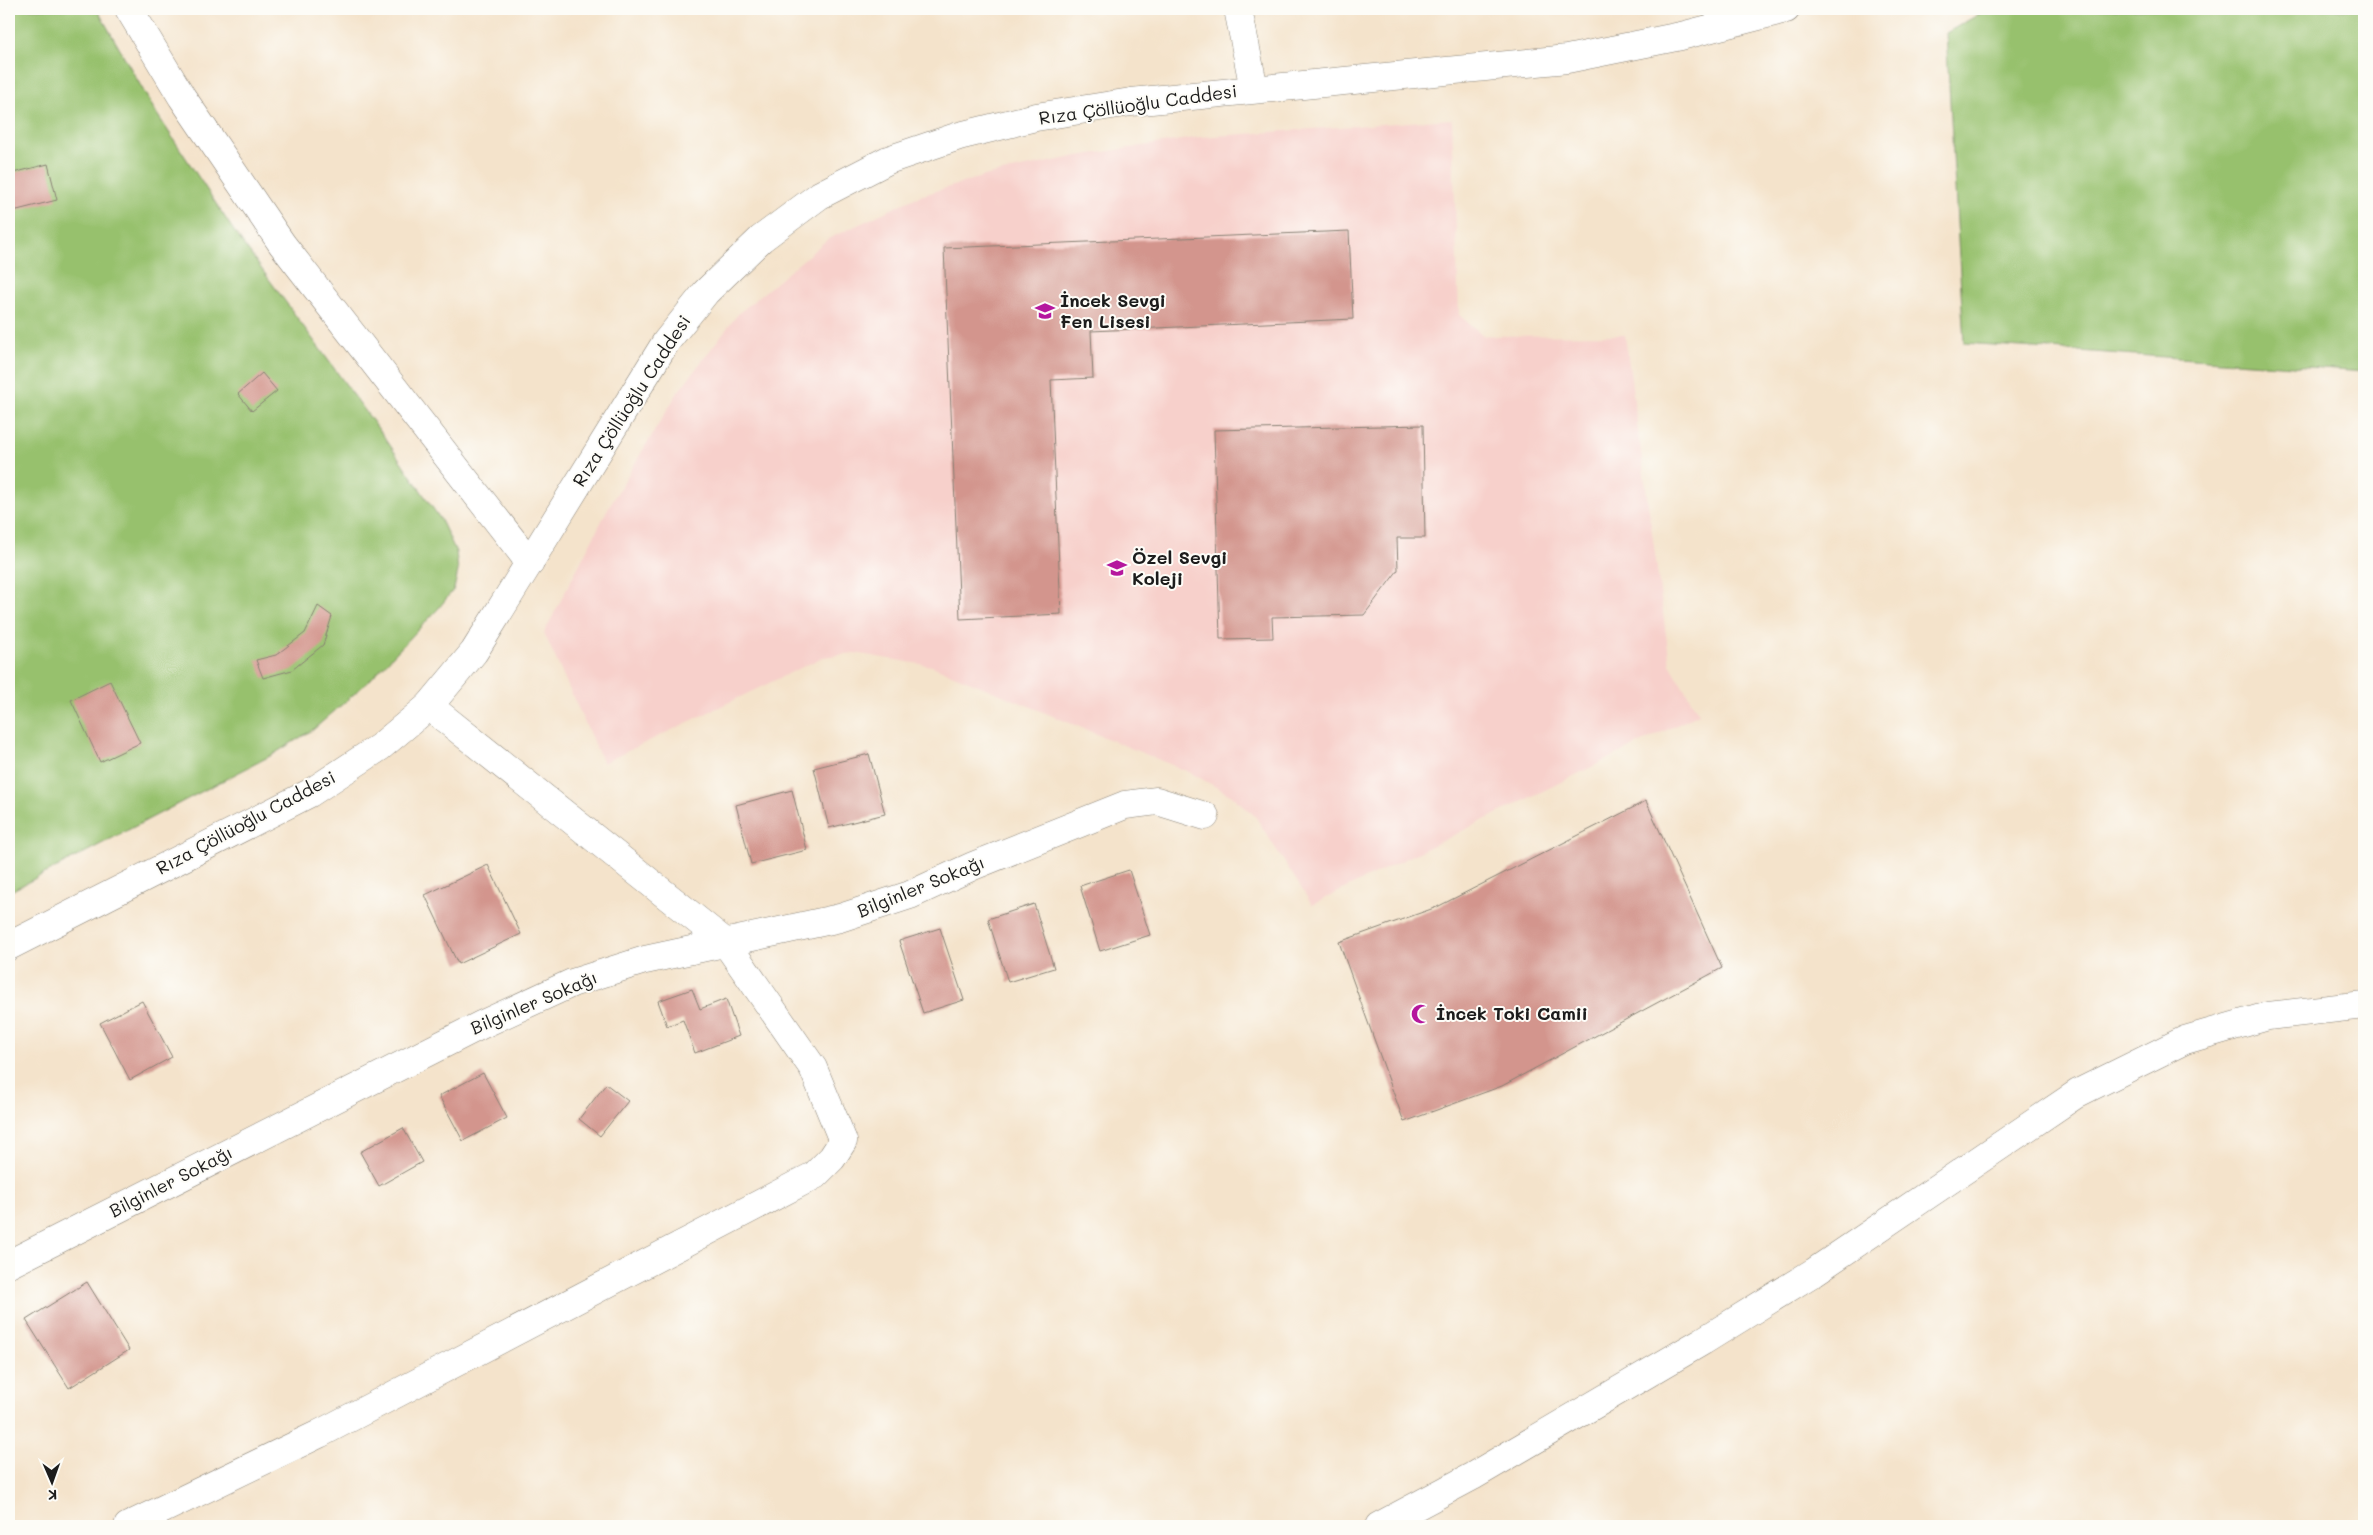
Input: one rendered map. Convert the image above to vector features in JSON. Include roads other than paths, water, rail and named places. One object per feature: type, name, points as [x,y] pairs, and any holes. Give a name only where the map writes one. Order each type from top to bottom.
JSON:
[{"type":"street","points":[[129,9],[187,105],[282,244],[530,563]]},
{"type":"street","points":[[1238,9],[1254,89]]},
{"type":"street","name":"Rıza Çöllüoğlu Caddesi","points":[[9,946],[310,793],[380,747],[429,706],[474,652],[666,342],[706,292],[761,239],[820,195],[888,160],[976,132],[1036,118],[1131,102],[1567,59],[1682,36],[1786,9]]},
{"type":"street","points":[[128,1526],[319,1434],[816,1175],[832,1158],[843,1140],[813,1068],[726,943],[429,706]]},
{"type":"street","name":"Bilginler Sokağı","points":[[9,1264],[481,1025],[572,983],[645,960],[840,918],[910,895],[982,863],[1125,805],[1157,802],[1205,816]]},
{"type":"street","points":[[1378,1526],[1473,1476],[1711,1336],[1814,1272],[2078,1093],[2185,1040],[2268,1016],[2364,1005]]},
{"type":"place","name":"İncek Sevgi Fen Lisesi","points":[[1045,311]]},
{"type":"place","name":"Özel Sevgi Koleji","points":[[1117,568]]},
{"type":"place","name":"İncek Toki Camii","points":[[1421,1014]]}]
